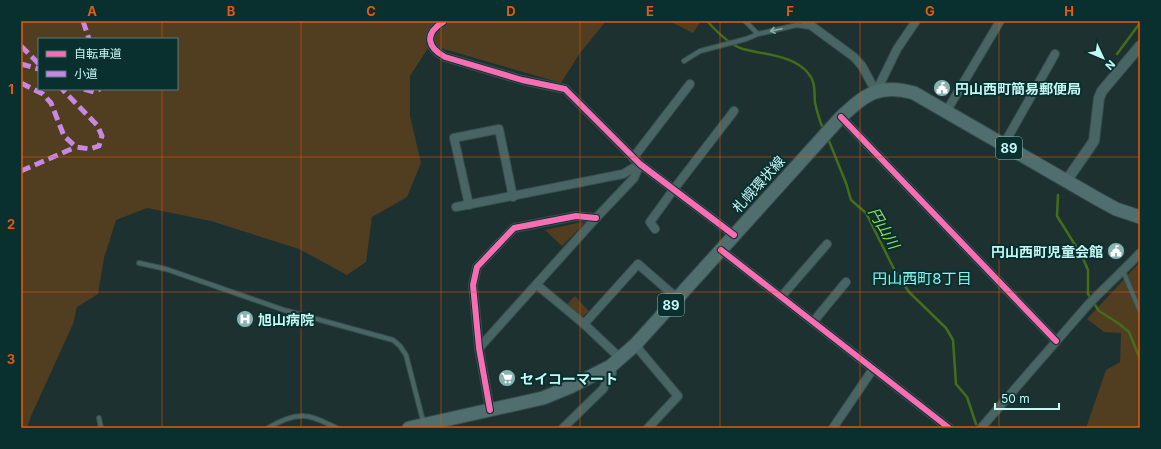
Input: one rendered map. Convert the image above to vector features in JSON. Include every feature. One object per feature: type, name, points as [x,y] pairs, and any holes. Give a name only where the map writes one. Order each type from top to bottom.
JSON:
[{"type":"main road","name":"札幌環状線","points":[[410,428],[427,426],[543,398],[570,387],[616,362],[635,345],[841,117],[862,98],[876,92],[897,90],[914,93],[1116,209],[1140,217]]},
{"type":"street","points":[[805,21],[811,27],[854,57],[862,66],[876,92]]},
{"type":"street","points":[[876,92],[897,49],[916,21]]},
{"type":"street","points":[[946,112],[1000,21]]},
{"type":"street","points":[[443,22],[436,26],[432,31],[430,38],[431,45],[436,52],[445,57],[522,80],[565,89],[637,161],[734,235]]},
{"type":"street","points":[[1067,180],[1094,141],[1098,98],[1102,91],[1140,46]]},
{"type":"street","points":[[1004,144],[1055,54]]},
{"type":"street","points":[[456,207],[623,174],[637,161],[690,84]]},
{"type":"street","points":[[655,229],[650,222],[734,111]]},
{"type":"street","points":[[841,117],[1056,341]]},
{"type":"street","points":[[470,205],[454,138],[499,130],[512,197]]},
{"type":"street","points":[[479,348],[634,178],[637,161]]},
{"type":"street","points":[[490,410],[479,348],[473,285],[477,267],[514,228],[576,216],[596,218]]},
{"type":"street","points":[[781,297],[827,244]]},
{"type":"street","points":[[720,250],[949,428]]},
{"type":"street","points":[[981,428],[1102,290],[1140,253]]},
{"type":"street","points":[[584,324],[638,264],[677,298]]},
{"type":"street","points":[[813,322],[846,282]]},
{"type":"street","points":[[537,285],[584,324],[616,362],[612,373],[602,388],[564,428]]},
{"type":"street","points":[[635,345],[678,396],[648,428]]},
{"type":"street","points":[[833,428],[873,369]]},
{"type":"lane","points":[[745,21],[758,34]]},
{"type":"lane","points":[[684,61],[700,51],[746,39],[758,34],[797,25],[811,27]]},
{"type":"lane","points":[[140,263],[166,269],[284,310],[393,340],[400,346],[406,355],[422,417],[427,426]]},
{"type":"lane","points":[[1123,271],[1140,312]]},
{"type":"lane","points":[[268,428],[281,420],[304,416],[337,428]]},
{"type":"lane","points":[[99,418],[101,428]]},
{"type":"shaded area","points":[[21,21],[606,21],[580,53],[561,83],[430,45],[410,76],[410,116],[421,163],[407,197],[372,217],[366,262],[347,275],[299,249],[211,221],[147,208],[116,220],[104,258],[98,294],[77,307],[73,324],[27,428],[21,428]]},
{"type":"shaded area","points":[[669,21],[701,21],[693,33]]},
{"type":"shaded area","points":[[582,222],[584,224],[562,246],[545,230]]},
{"type":"shaded area","points":[[1140,262],[1140,428],[1086,428],[1106,370],[1120,362],[1121,333],[1104,332],[1087,319]]},
{"type":"shaded area","points":[[575,296],[589,311],[581,318],[567,304]]},
{"type":"waterway","name":"円山川","points":[[707,21],[724,37],[738,47],[778,56],[795,62],[802,67],[811,76],[814,87],[815,103],[822,126]]},
{"type":"waterway","points":[[1117,54],[1140,23]]},
{"type":"waterway","name":"円山川","points":[[829,141],[846,183],[851,200],[866,213],[895,271],[909,292],[946,328],[953,340],[956,384],[967,397],[976,424]]},
{"type":"waterway","points":[[1058,195],[1057,216],[1082,256],[1088,270],[1088,294],[1099,311],[1129,332],[1140,359]]},
{"type":"marked path","points":[[83,21],[89,38]]},
{"type":"marked path","points":[[21,46],[38,63]]},
{"type":"marked path","points":[[21,64],[38,69]]},
{"type":"marked path","points":[[21,83],[43,94],[51,103],[64,136],[76,147],[90,149],[99,146],[102,136],[97,125],[63,90]]},
{"type":"marked path","points":[[87,90],[94,92],[98,90]]},
{"type":"marked path","points":[[21,171],[76,147]]},
{"type":"cycle path","points":[[443,22],[433,31],[430,40],[431,45],[439,53],[445,57],[522,80],[565,89],[640,164],[734,235]]},
{"type":"cycle path","points":[[841,117],[1056,341]]},
{"type":"cycle path","points":[[490,410],[479,348],[473,285],[477,267],[514,228],[576,216],[596,218]]},
{"type":"cycle path","points":[[721,250],[949,428]]},
{"type":"place","name":"円山西町簡易郵便局","points":[[942,88]]},
{"type":"place","name":"円山西町児童会館","points":[[1116,251]]},
{"type":"place","name":"旭山病院","points":[[245,319]]},
{"type":"place","name":"セイコーマート","points":[[507,378]]},
{"type":"district","name":"円山西町8丁目","points":[[922,278]]}]
